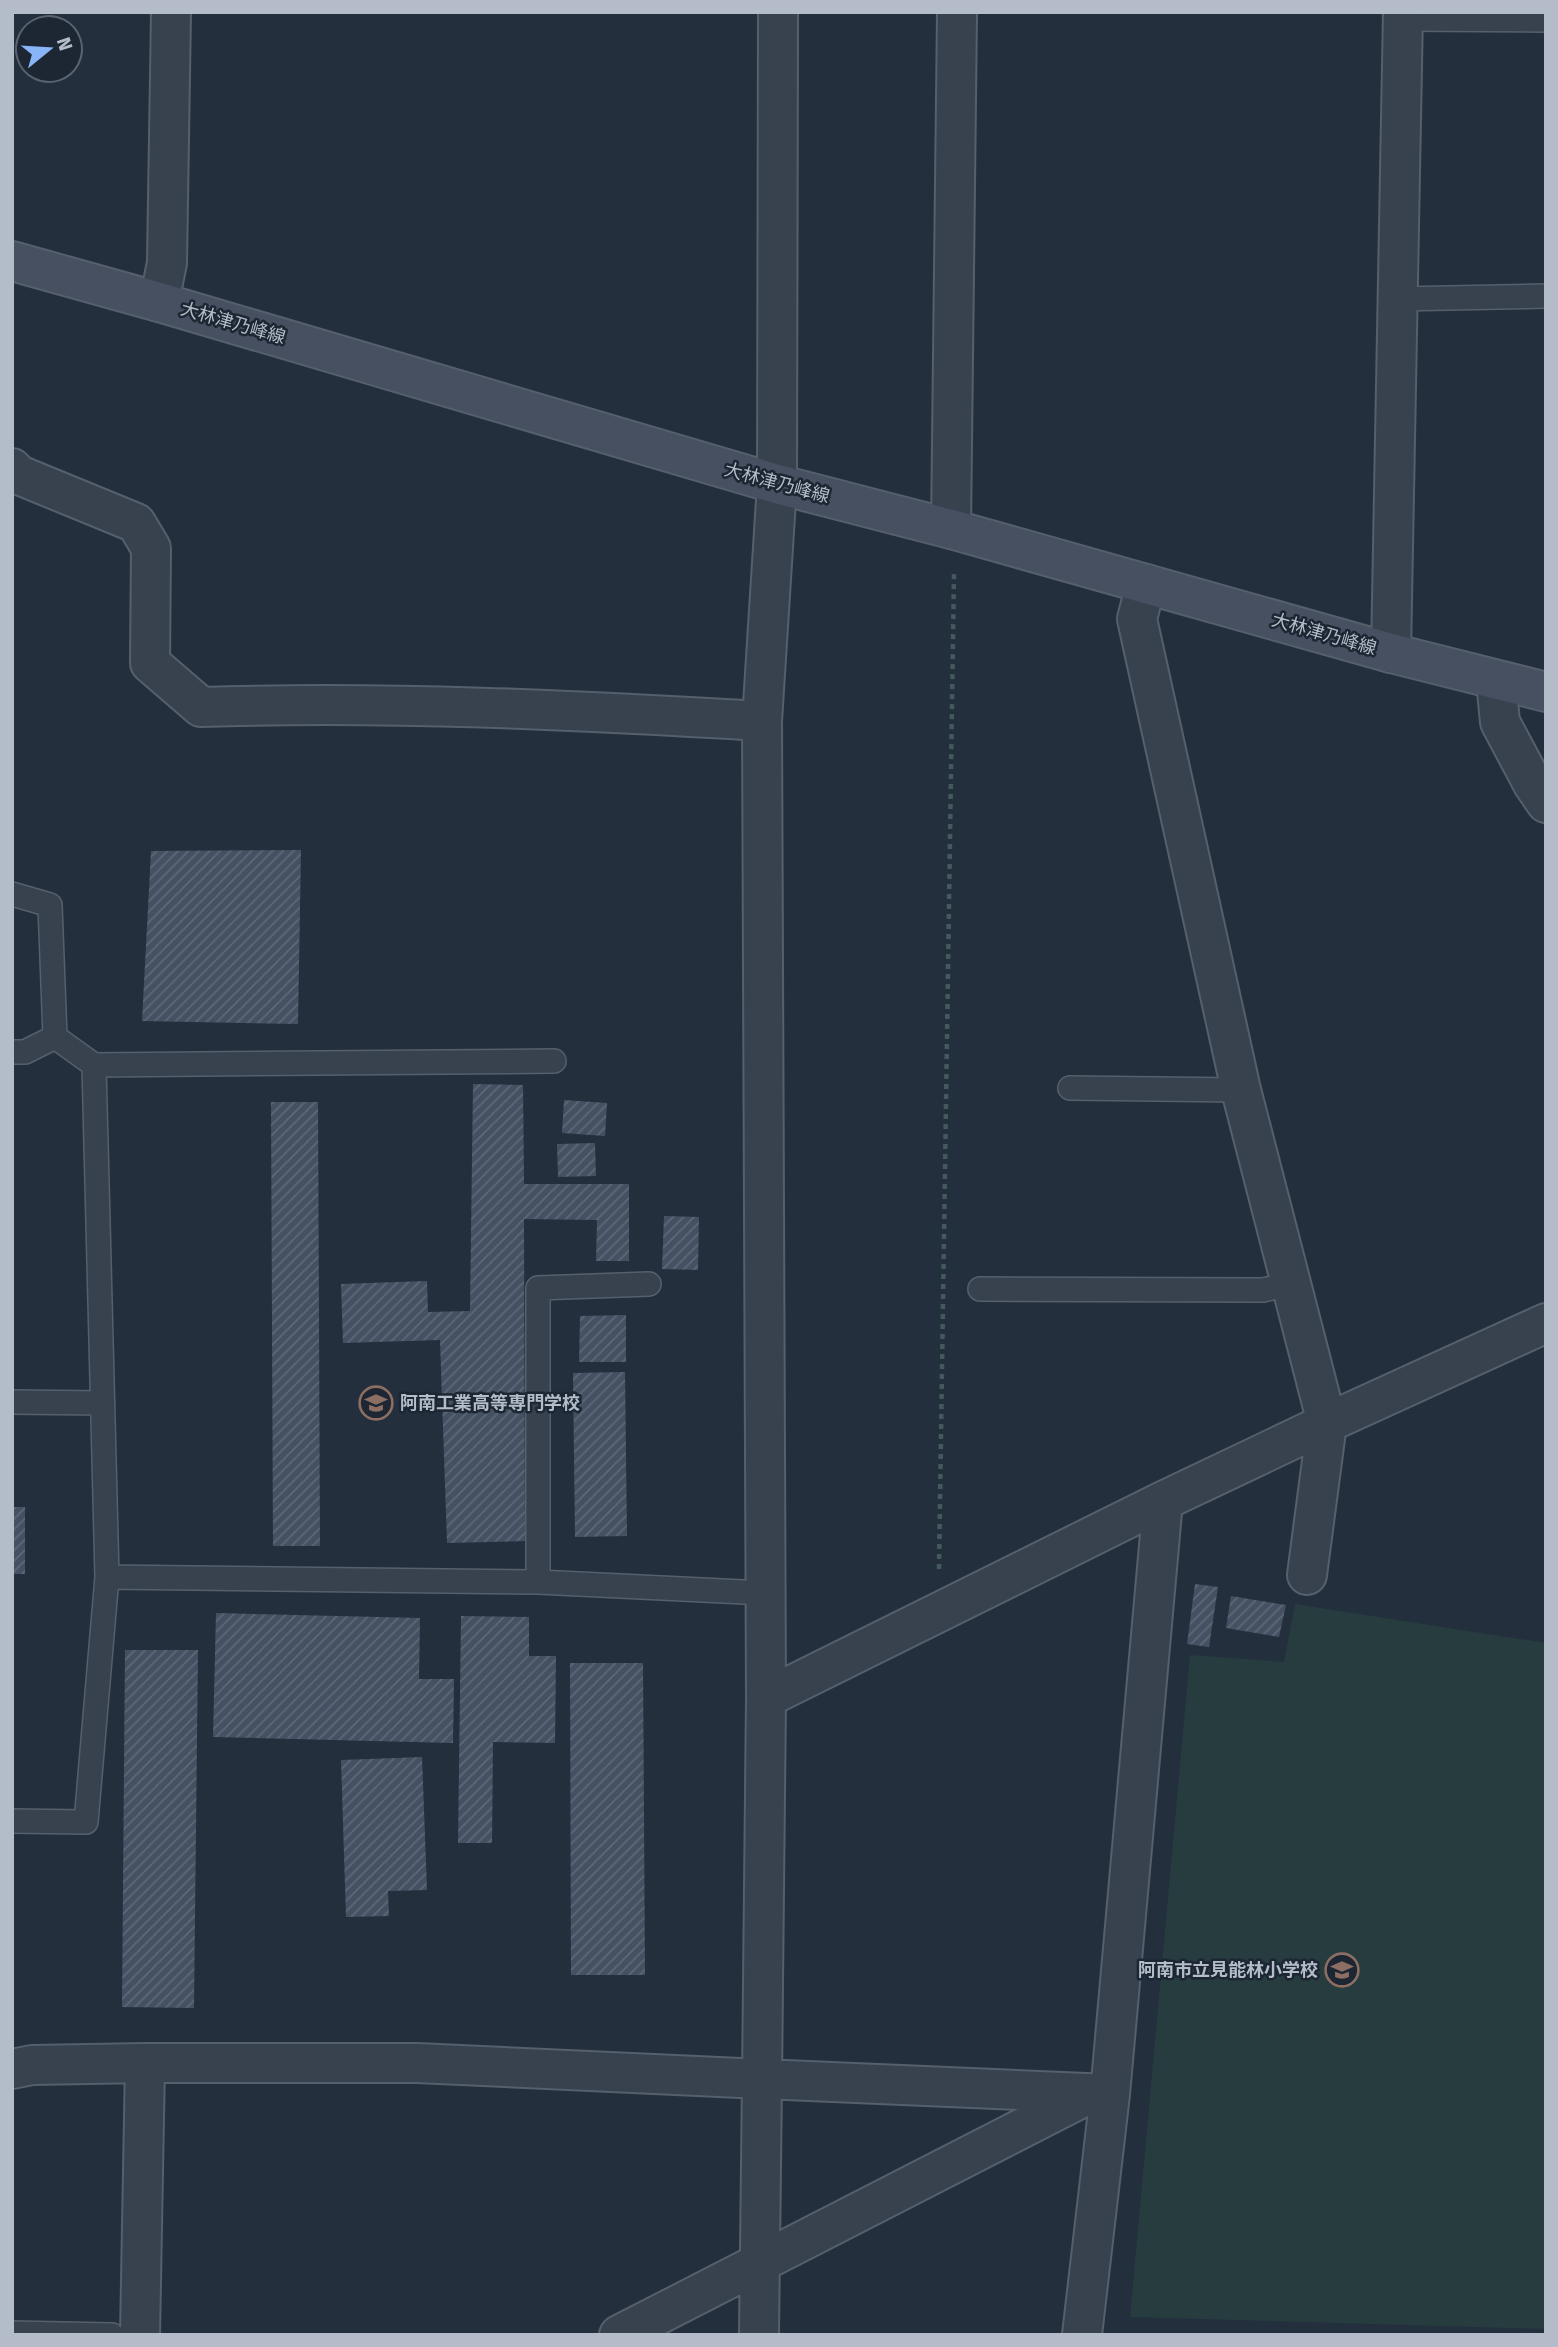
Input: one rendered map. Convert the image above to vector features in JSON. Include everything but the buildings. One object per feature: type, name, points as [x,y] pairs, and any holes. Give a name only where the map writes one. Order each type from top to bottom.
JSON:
[{"type":"main road","name":"大林津乃峰線","points":[[12,261],[777,484],[951,529],[1391,653],[1546,692]]},
{"type":"street","points":[[159,302],[167,262],[170,12]]},
{"type":"street","points":[[759,2335],[766,1698],[762,721],[777,484],[778,12]]},
{"type":"street","points":[[951,529],[957,12]]},
{"type":"street","points":[[1391,653],[1403,16]]},
{"type":"street","points":[[12,468],[19,475],[136,523],[151,548],[150,663],[201,707],[295,704],[586,711],[762,721]]},
{"type":"street","points":[[1146,583],[1137,619],[1241,1090],[1326,1423],[1307,1575]]},
{"type":"street","points":[[1496,681],[1500,722],[1546,803]]},
{"type":"street","points":[[766,1698],[1163,1501],[1546,1323]]},
{"type":"street","points":[[1082,2335],[1099,2094],[1163,1501]]},
{"type":"street","points":[[12,2068],[32,2065],[145,2063],[416,2063],[1099,2094]]},
{"type":"street","points":[[140,2335],[145,2063]]},
{"type":"street","points":[[619,2335],[1099,2094]]},
{"type":"lane","points":[[1403,16],[1546,20]]},
{"type":"lane","points":[[1397,299],[1546,296]]},
{"type":"lane","points":[[12,894],[51,905],[55,1037]]},
{"type":"lane","points":[[12,1052],[25,1052],[55,1037]]},
{"type":"lane","points":[[55,1037],[94,1065],[554,1061]]},
{"type":"lane","points":[[12,1821],[86,1822],[107,1577],[94,1065]]},
{"type":"lane","points":[[1070,1088],[1241,1090]]},
{"type":"lane","points":[[538,1582],[538,1288],[649,1284]]},
{"type":"lane","points":[[981,1289],[1263,1290],[1290,1284]]},
{"type":"lane","points":[[12,1402],[102,1403]]},
{"type":"lane","points":[[107,1577],[538,1582],[765,1593]]},
{"type":"lane","points":[[12,2333],[112,2335]]},
{"type":"path","points":[[943,1611],[939,1568],[955,566],[951,529]]},
{"type":"green space","name":"阿南市立見能林小学校","points":[[1295,1604],[1546,1643],[1546,2329],[1130,2317],[1190,1655],[1284,1662]]},
{"type":"place","name":"阿南工業高等専門学校","points":[[376,1403]]},
{"type":"place","name":"阿南市立見能林小学校","points":[[1342,1970]]}]
